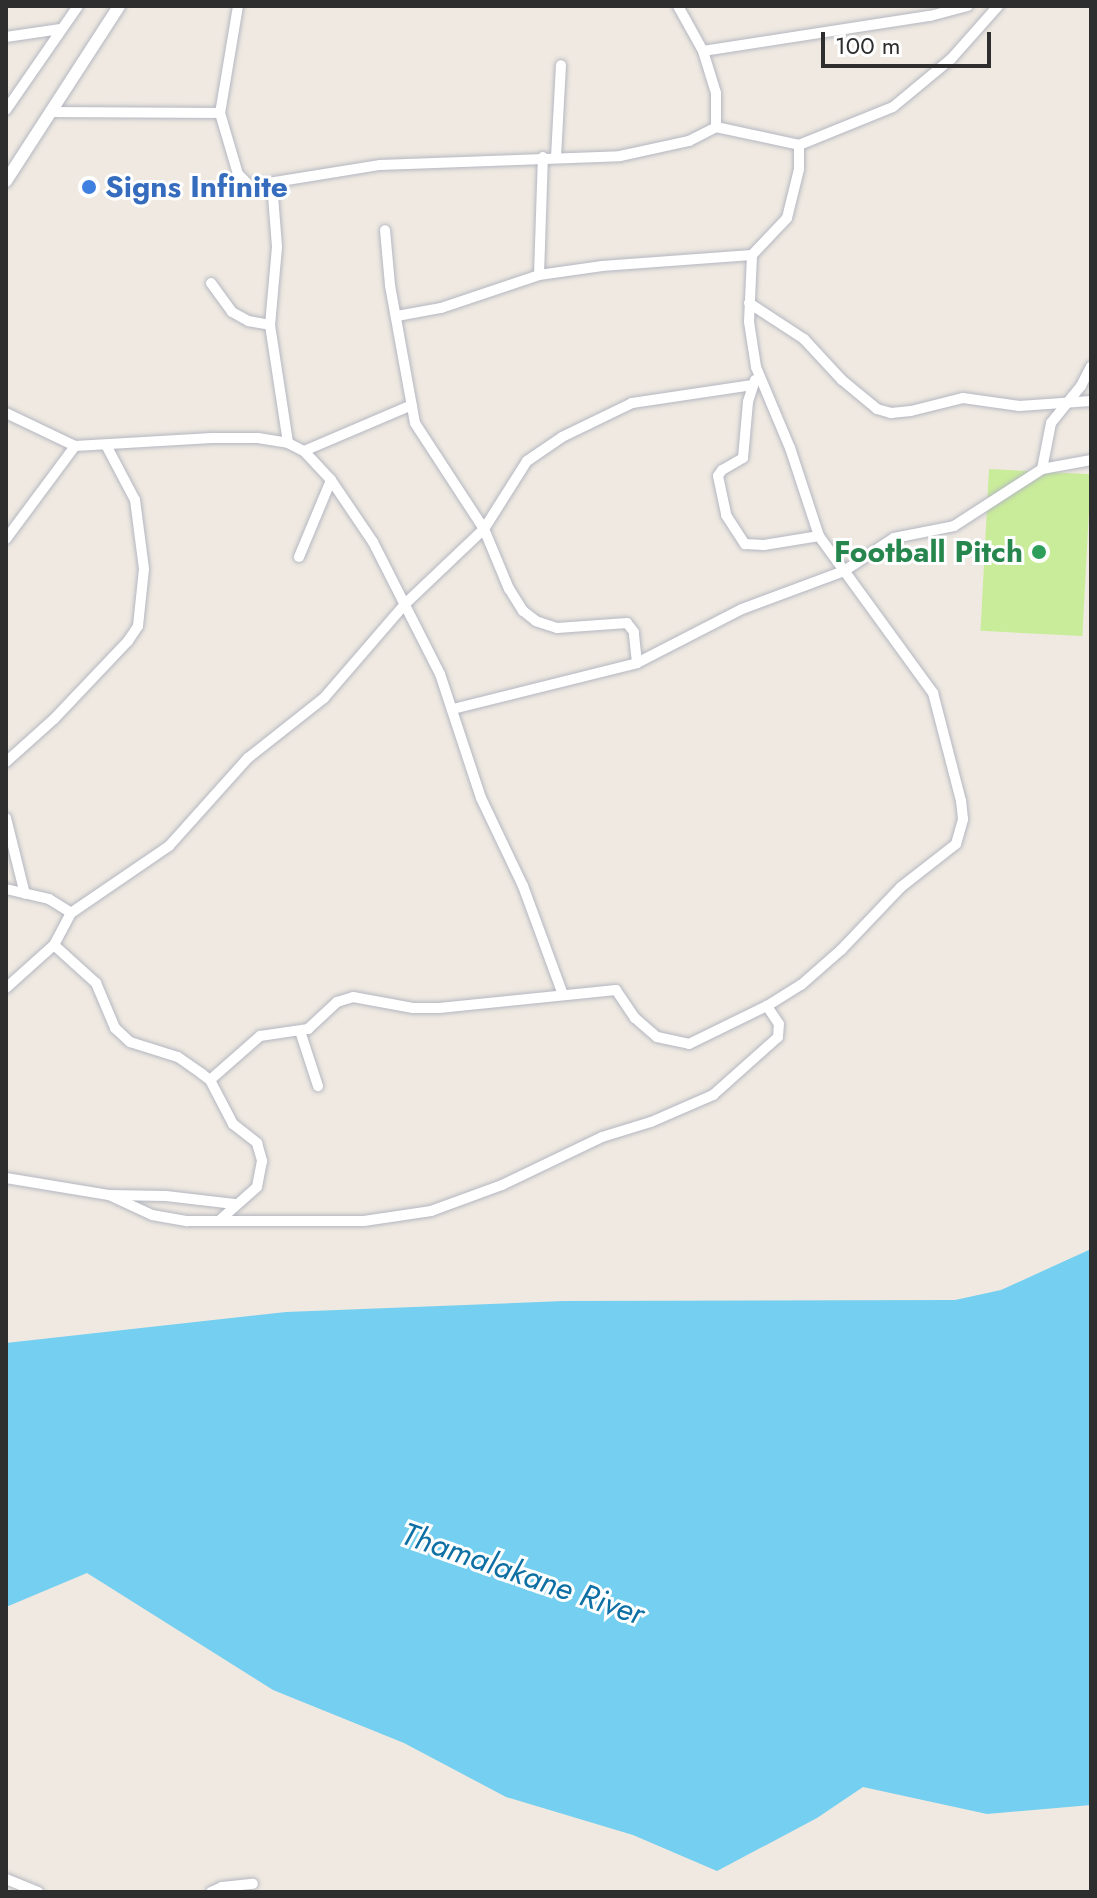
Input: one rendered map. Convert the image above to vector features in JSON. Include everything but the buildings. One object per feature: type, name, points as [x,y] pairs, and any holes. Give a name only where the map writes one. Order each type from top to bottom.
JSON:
[{"type":"street","points":[[6,110],[78,6]]},
{"type":"street","points":[[6,181],[119,6]]},
{"type":"street","points":[[238,6],[220,113],[240,180],[250,186],[380,165],[620,156],[662,149],[703,136],[716,127],[799,145]]},
{"type":"street","points":[[678,6],[703,51],[716,93],[716,127]]},
{"type":"street","points":[[703,51],[930,16],[968,6]]},
{"type":"street","points":[[210,1080],[260,1036],[308,1029],[337,1002],[353,997],[413,1008],[616,990],[645,1028],[657,1037],[675,1044],[704,1039],[801,985],[841,950],[901,887],[956,844],[963,819],[958,781],[933,693],[819,536],[790,448],[757,372],[749,303],[752,255],[787,218],[796,184],[799,145],[807,139],[874,116],[902,101],[951,59],[998,6]]},
{"type":"street","points":[[6,37],[60,29]]},
{"type":"street","points":[[556,157],[561,65]]},
{"type":"street","points":[[52,112],[220,113]]},
{"type":"street","points":[[539,275],[543,157]]},
{"type":"street","points":[[272,183],[277,247],[270,325],[288,443]]},
{"type":"street","points":[[385,230],[390,285],[420,433],[463,491],[484,529],[509,589],[523,611],[536,621],[557,628],[627,623],[634,632],[637,663]]},
{"type":"street","points":[[397,316],[441,308],[539,275],[602,266],[752,255]]},
{"type":"street","points":[[211,283],[232,312],[248,321],[270,325]]},
{"type":"street","points":[[749,303],[804,339],[842,380],[877,409],[891,413],[911,411],[963,398],[1019,406],[1091,401]]},
{"type":"street","points":[[1042,469],[1051,423],[1091,366]]},
{"type":"street","points":[[757,372],[743,458],[722,470],[718,476],[726,515],[745,544],[764,545],[819,536]]},
{"type":"street","points":[[6,988],[54,945],[71,913],[169,846],[248,758],[324,698],[405,604],[484,529],[501,497],[527,461],[573,431],[632,403],[753,385]]},
{"type":"street","points":[[304,451],[412,405]]},
{"type":"street","points":[[6,413],[75,446],[258,438],[288,443],[304,451],[331,480],[373,542],[405,604],[453,709],[481,798],[523,886],[563,995]]},
{"type":"street","points":[[6,762],[54,719],[128,641],[138,626],[144,569],[135,500],[106,445]]},
{"type":"street","points":[[6,539],[75,446]]},
{"type":"street","points":[[453,709],[637,663],[742,609],[844,571],[894,538],[954,526],[1042,469],[1091,460]]},
{"type":"street","points":[[299,557],[331,480]]},
{"type":"street","points":[[6,818],[25,894]]},
{"type":"street","points":[[6,889],[49,899],[71,913]]},
{"type":"street","points":[[54,945],[96,983],[115,1028],[130,1042],[178,1057],[210,1080],[233,1124],[257,1143],[261,1152],[257,1187],[221,1219]]},
{"type":"street","points":[[109,1195],[171,1219],[398,1218],[431,1211],[502,1185],[602,1137],[651,1122],[713,1095],[778,1037],[779,1024],[767,1006]]},
{"type":"street","points":[[300,1031],[318,1086]]},
{"type":"street","points":[[6,1178],[109,1195],[166,1196],[235,1204]]},
{"type":"street","points":[[6,1879],[39,1892]]},
{"type":"street","points":[[211,1892],[222,1887],[253,1884]]},
{"type":"green space","name":"Football Pitch","points":[[989,469],[1091,474],[1082,636],[981,631]]},
{"type":"water","name":"Thamalakane River","points":[[1091,1249],[1091,1805],[987,1814],[863,1787],[817,1818],[717,1871],[633,1835],[506,1797],[404,1743],[273,1690],[87,1573],[6,1607],[6,1343],[286,1312],[564,1301],[955,1300],[1001,1290]]},
{"type":"place","name":"Signs Infinite","points":[[89,187]]},
{"type":"place","name":"Football Pitch","points":[[1039,552]]}]
